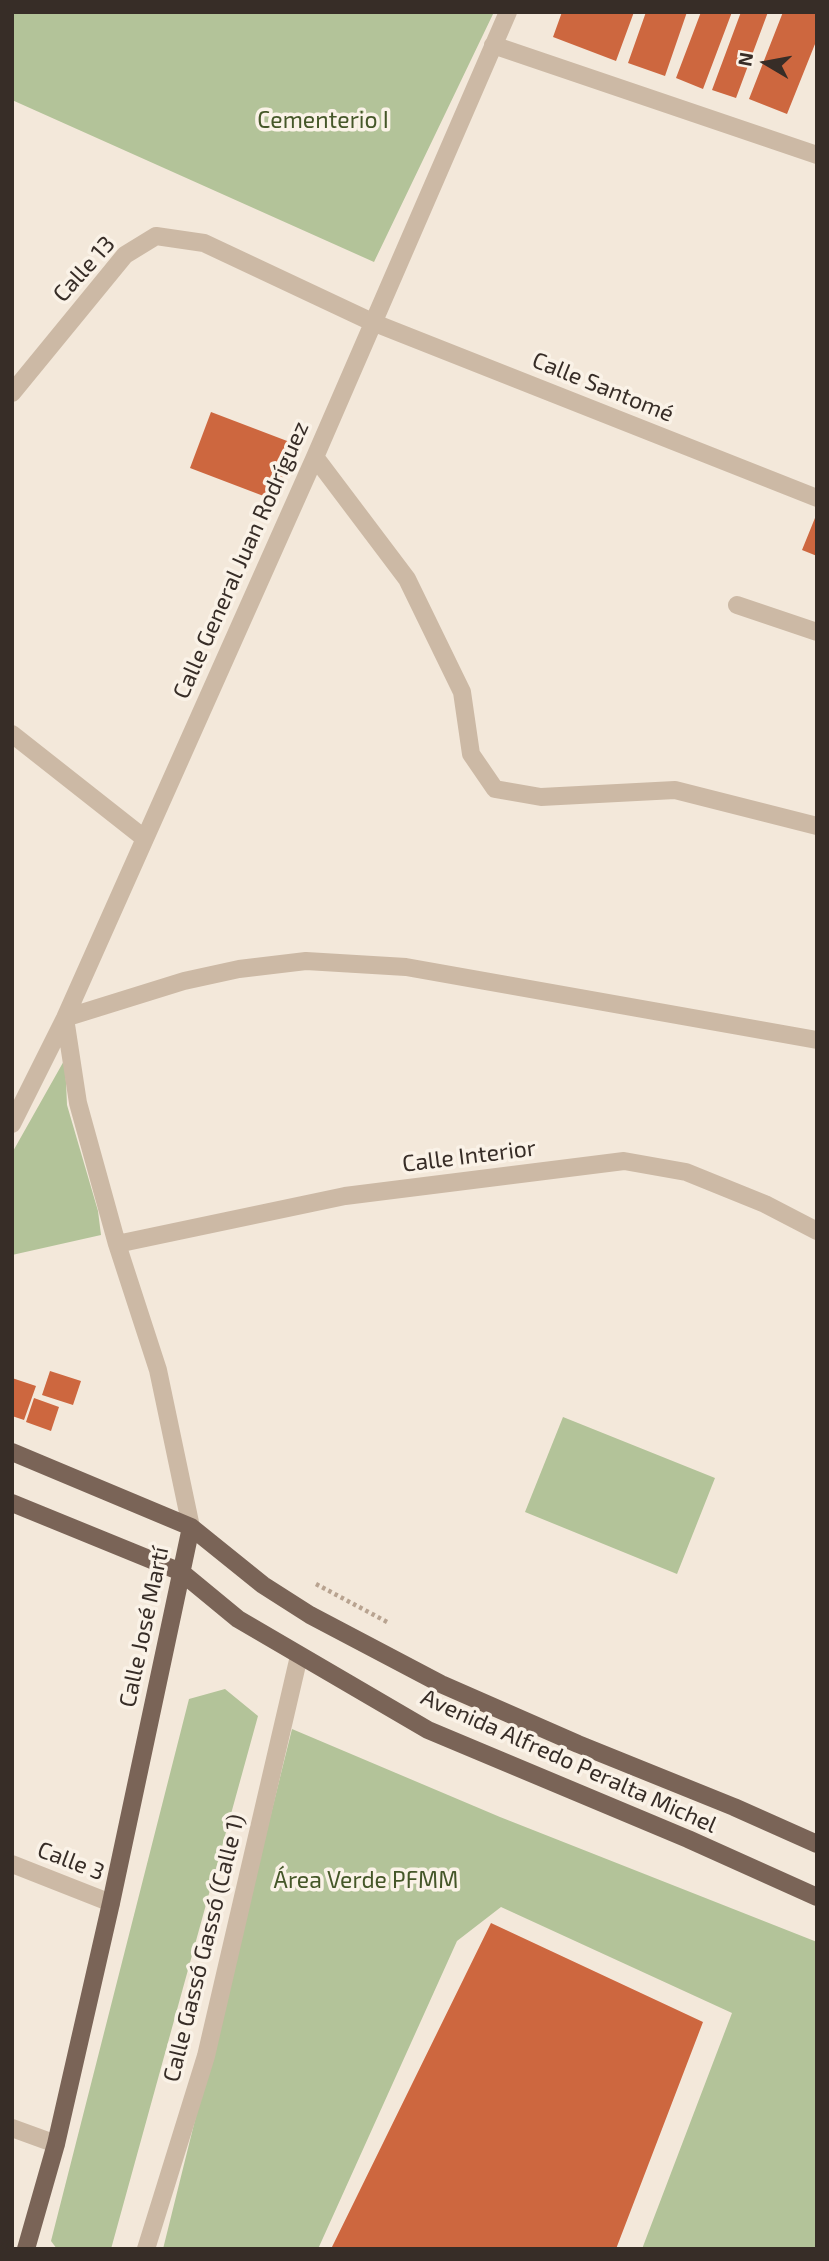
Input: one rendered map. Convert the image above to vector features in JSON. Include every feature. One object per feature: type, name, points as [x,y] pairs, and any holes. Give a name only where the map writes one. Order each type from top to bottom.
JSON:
[{"type":"main road","name":"Avenida Alfredo Peralta Michel","points":[[12,1452],[191,1527],[263,1585],[310,1615],[441,1684],[817,1844]]},
{"type":"main road","name":"Avenida Alfredo Peralta Michel","points":[[12,1503],[181,1572],[238,1619],[428,1730],[688,1839],[817,1897]]},
{"type":"main road","name":"Calle José Martí","points":[[26,2249],[55,2144],[111,1903],[191,1527]]},
{"type":"street","name":"Calle General Juan Rodríguez","points":[[12,1124],[65,1017],[315,457],[508,12]]},
{"type":"street","points":[[493,45],[817,155]]},
{"type":"street","name":"Calle 13","points":[[12,393],[125,255],[156,236],[204,243],[372,322]]},
{"type":"street","name":"Calle Santomé","points":[[372,322],[817,498]]},
{"type":"street","points":[[315,457],[407,579],[462,692],[471,754],[495,789],[541,797],[675,790],[817,826]]},
{"type":"street","points":[[737,605],[817,632]]},
{"type":"street","points":[[12,734],[144,838]]},
{"type":"street","points":[[65,1017],[184,981],[239,969],[306,961],[406,967],[817,1040]]},
{"type":"street","name":"Calle José Martí","points":[[65,1017],[78,1103],[117,1244],[159,1370],[191,1527]]},
{"type":"street","name":"Calle Interior","points":[[117,1244],[345,1196],[624,1161],[686,1172],[765,1205],[817,1231]]},
{"type":"street","name":"Calle Gassó Gassó (Calle 1)","points":[[146,2249],[206,2056],[299,1656]]},
{"type":"street","name":"Calle 3","points":[[12,1864],[111,1903]]},
{"type":"street","points":[[12,2128],[55,2144]]},
{"type":"green space","name":"Cementerio I","points":[[12,12],[494,12],[374,262],[12,100]]},
{"type":"green space","points":[[65,1059],[67,1105],[98,1211],[101,1235],[12,1255],[12,1153]]},
{"type":"green space","points":[[563,1417],[715,1478],[677,1574],[525,1512]]},
{"type":"green space","points":[[225,1689],[258,1716],[111,2249],[57,2249],[51,2241],[189,1699]]},
{"type":"green space","name":"Área Verde PFMM","points":[[292,1729],[500,1817],[817,1942],[817,2249],[642,2249],[732,2013],[501,1907],[457,1941],[318,2249],[163,2249]]},
{"type":"building","points":[[562,12],[634,12],[616,61],[553,37]]},
{"type":"building","points":[[646,12],[687,12],[665,76],[628,63]]},
{"type":"building","points":[[701,12],[732,12],[703,89],[676,78]]},
{"type":"building","points":[[741,12],[768,12],[736,98],[712,90]]},
{"type":"building","points":[[783,12],[817,12],[817,39],[787,114],[749,99]]},
{"type":"building","points":[[211,412],[295,444],[274,500],[190,468]]},
{"type":"building","points":[[817,513],[817,556],[802,550]]},
{"type":"building","points":[[50,1371],[81,1381],[73,1405],[42,1395]]},
{"type":"building","points":[[12,1378],[36,1386],[24,1420],[12,1416]]},
{"type":"building","points":[[34,1398],[59,1407],[51,1431],[26,1422]]},
{"type":"building","points":[[491,1923],[703,2022],[616,2249],[331,2249]]}]
